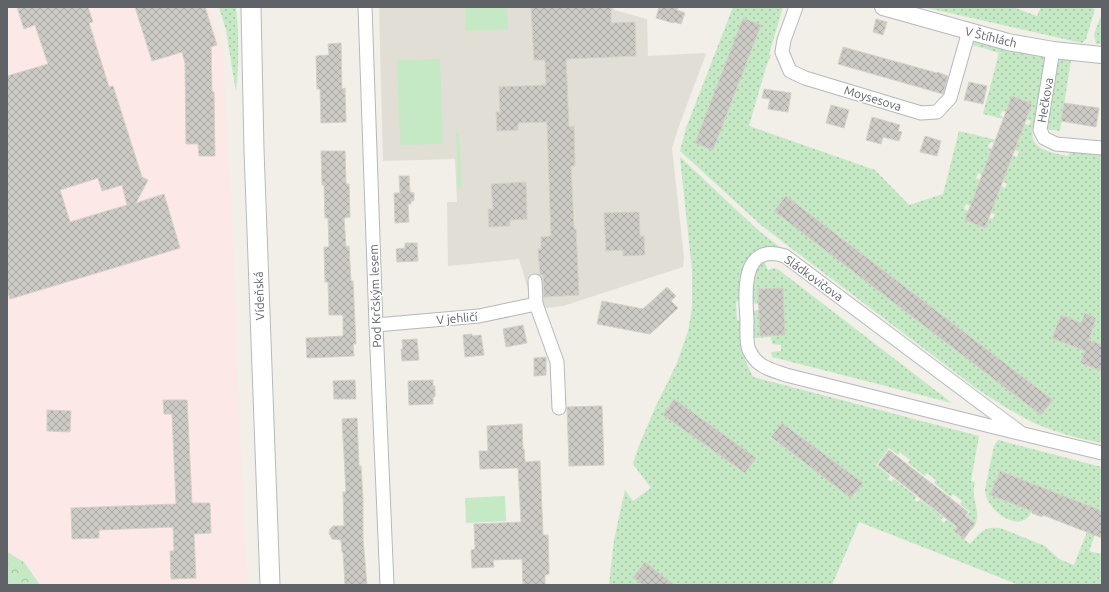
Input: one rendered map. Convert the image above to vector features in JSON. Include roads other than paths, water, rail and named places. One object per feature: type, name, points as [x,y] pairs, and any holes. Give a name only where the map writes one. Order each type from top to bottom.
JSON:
[{"type":"main road","name":"Vídeňská","points":[[250,7],[270,585]]},
{"type":"street","name":"Pod Krčským lesem","points":[[365,7],[387,585]]},
{"type":"street","name":"Moysesova","points":[[796,7],[784,40],[782,52],[790,71],[805,78],[921,113],[937,112],[950,98],[969,32]]},
{"type":"street","name":"V Štíhlách","points":[[883,7],[1008,42],[1053,50],[1102,55]]},
{"type":"street","name":"Hečkova","points":[[1053,50],[1040,130],[1044,138],[1056,144],[1102,148]]},
{"type":"street","name":"Sládkovičova","points":[[1021,434],[785,256],[776,253],[761,255],[750,267],[746,279],[745,293],[748,349],[762,366],[786,375],[1021,434],[1102,453]]},
{"type":"street","points":[[535,282],[536,304],[558,362],[559,408]]},
{"type":"street","name":"V jehličí","points":[[376,325],[480,316],[536,304]]}]
